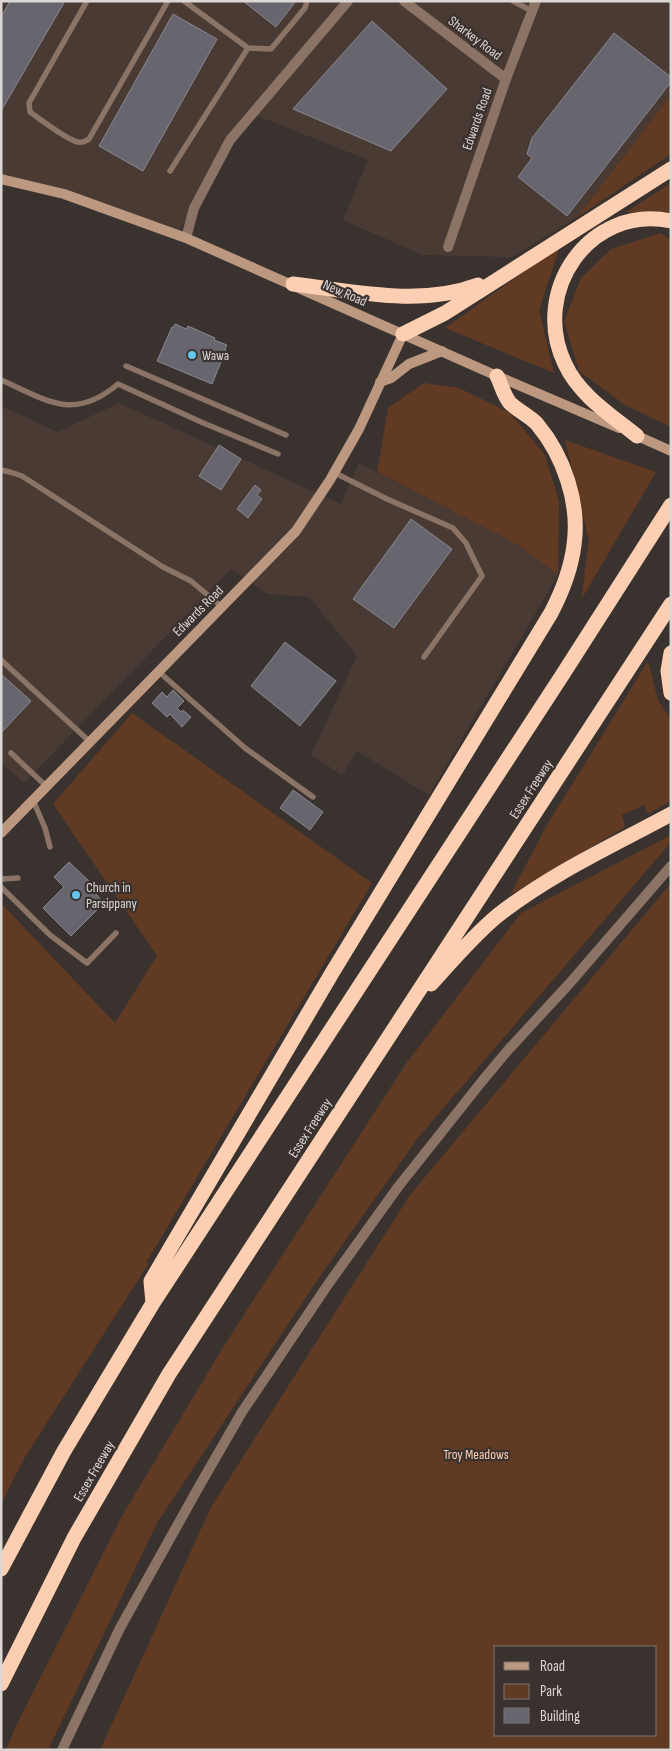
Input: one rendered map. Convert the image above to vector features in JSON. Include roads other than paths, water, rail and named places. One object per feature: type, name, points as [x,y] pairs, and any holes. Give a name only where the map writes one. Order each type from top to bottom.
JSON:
[{"type":"highway","points":[[403,334],[445,313],[671,169]]},
{"type":"highway","points":[[637,436],[589,397],[565,365],[554,330],[554,310],[557,293],[572,260],[599,235],[617,226],[636,220],[671,221]]},
{"type":"highway","points":[[293,284],[378,294],[434,296],[466,289],[513,269]]},
{"type":"highway","points":[[153,1303],[151,1282],[332,973],[551,614],[562,592],[574,544],[575,516],[571,491],[563,468],[553,448],[537,424],[509,402],[497,376]]},
{"type":"highway","points":[[1,1569],[64,1451],[153,1303],[584,642],[671,505]]},
{"type":"highway","name":"Essex Freeway","points":[[1,1684],[74,1538],[169,1374],[671,604]]},
{"type":"highway","points":[[671,653],[668,671],[671,693]]},
{"type":"highway","points":[[397,1023],[473,938],[496,917],[521,898],[547,882],[671,814]]},
{"type":"street","points":[[186,238],[194,208],[230,140],[348,1]]},
{"type":"street","name":"Sharkey Road","points":[[404,1],[506,79]]},
{"type":"street","name":"Edwards Road","points":[[448,247],[506,79],[534,6]]},
{"type":"street","name":"New Road","points":[[1,179],[64,194],[186,238],[497,376],[668,449]]},
{"type":"street","name":"Edwards Road","points":[[1,833],[296,531],[335,473],[359,429],[403,334]]},
{"type":"street","points":[[380,382],[391,378],[409,364],[442,351]]},
{"type":"street","points":[[62,1750],[120,1628],[196,1491],[242,1412],[329,1283],[398,1187],[483,1080],[671,866]]},
{"type":"lane","points":[[87,1],[30,103],[30,112],[78,142],[85,142],[89,139],[168,1]]},
{"type":"lane","points":[[184,1],[248,48],[271,49],[305,8],[307,1]]},
{"type":"lane","points":[[513,1],[534,6]]},
{"type":"lane","points":[[170,171],[248,48]]},
{"type":"lane","points":[[126,366],[286,435]]},
{"type":"lane","points":[[1,380],[55,403],[67,406],[77,406],[98,399],[118,384],[201,422],[278,454]]},
{"type":"lane","points":[[1,470],[22,476],[163,567],[191,581],[222,607]]},
{"type":"lane","points":[[335,473],[387,499],[453,528],[466,543],[472,555],[482,576],[424,657]]},
{"type":"lane","points":[[1,660],[89,741]]},
{"type":"lane","points":[[158,671],[245,748],[313,797]]},
{"type":"lane","points":[[11,753],[46,786]]},
{"type":"lane","points":[[33,799],[46,828],[50,847]]},
{"type":"lane","points":[[1,879],[18,878]]},
{"type":"lane","points":[[1,887],[50,935],[87,963],[116,933]]},
{"type":"place","name":"Wawa","points":[[192,355]]},
{"type":"place","name":"Church in Parsippany","points":[[76,895]]},
{"type":"park label","name":"Troy Meadows","points":[[476,1454]]}]
